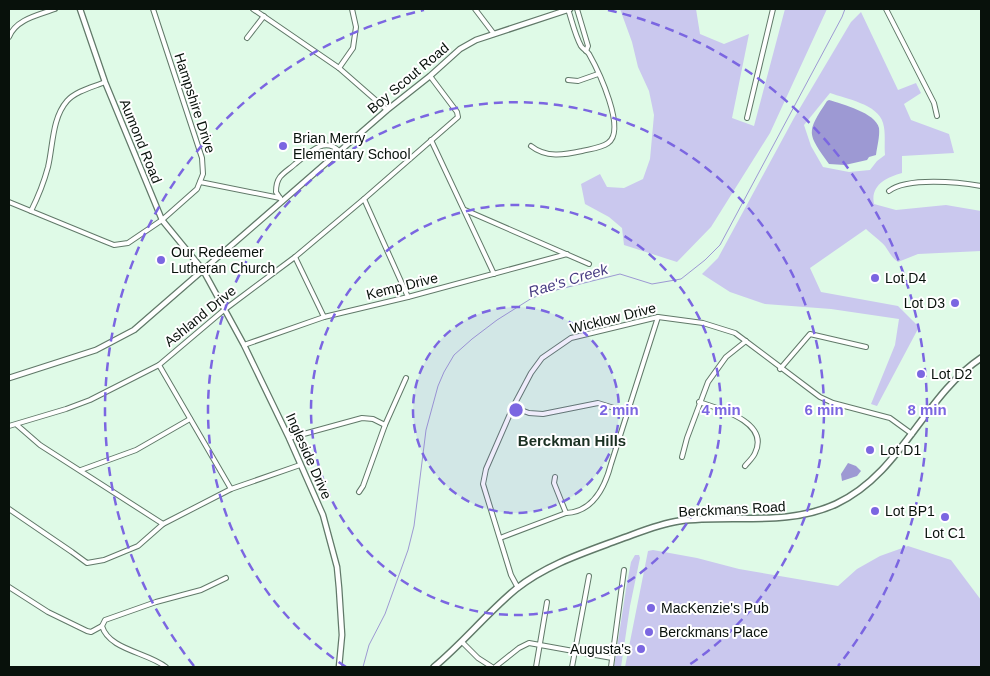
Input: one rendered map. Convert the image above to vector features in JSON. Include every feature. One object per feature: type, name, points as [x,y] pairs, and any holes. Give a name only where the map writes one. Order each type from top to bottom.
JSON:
[{"type":"main road","name":"Berckmans Road","points":[[434,667],[462,642],[502,601],[543,571],[565,560],[664,524],[699,520],[767,520],[793,517],[819,511],[848,498],[869,483],[891,461],[949,386],[967,368],[981,358]]},
{"type":"street","points":[[9,37],[10,33],[22,21],[55,9]]},
{"type":"street","name":"Aumond Road","points":[[80,9],[105,82],[162,220],[203,270]]},
{"type":"street","name":"Hampshire Drive","points":[[153,9],[202,158],[203,174],[200,182]]},
{"type":"street","points":[[253,9],[339,68],[387,110]]},
{"type":"street","points":[[339,68],[352,48],[356,27],[352,9]]},
{"type":"street","points":[[478,9],[485,24],[494,34]]},
{"type":"street","points":[[531,146],[537,151],[562,156],[609,143],[615,131],[613,116],[606,93],[586,51],[582,47],[569,9]]},
{"type":"street","name":"Boy Scout Road","points":[[9,378],[96,350],[128,333],[203,270],[281,199],[460,49],[476,40],[569,9]]},
{"type":"street","points":[[576,9],[588,46],[586,51]]},
{"type":"street","points":[[747,118],[773,9]]},
{"type":"street","points":[[886,9],[934,103],[937,116]]},
{"type":"street","points":[[246,38],[264,16]]},
{"type":"street","points":[[568,80],[578,81],[598,74]]},
{"type":"street","name":"Ashland Drive","points":[[9,426],[90,400],[159,365],[224,310],[295,257],[458,117],[457,112],[430,76]]},
{"type":"street","points":[[31,211],[47,168],[58,114],[72,96],[105,82]]},
{"type":"street","points":[[431,140],[494,274]]},
{"type":"street","points":[[281,199],[276,189],[279,178],[312,150],[328,145],[340,151]]},
{"type":"street","points":[[889,191],[895,186],[941,181],[981,186]]},
{"type":"street","points":[[9,202],[62,226],[114,244],[128,242],[162,220],[197,189],[200,182],[281,199]]},
{"type":"street","points":[[364,199],[408,297]]},
{"type":"street","points":[[464,210],[590,264]]},
{"type":"street","name":"Kemp Drive","points":[[244,345],[324,317],[408,297],[567,254]]},
{"type":"street","points":[[295,257],[324,317]]},
{"type":"street","name":"Ingleside Drive","points":[[203,270],[244,345],[289,438],[323,515],[337,567],[342,620],[339,667]]},
{"type":"street","points":[[500,538],[573,512],[593,502],[607,480],[658,316]]},
{"type":"street","name":"Wicklow Drive","points":[[518,588],[511,575],[483,484],[486,469],[513,407],[531,373],[542,358],[571,338],[658,316],[722,328],[735,333],[780,369],[820,397],[833,403],[890,418],[912,434]]},
{"type":"street","points":[[780,369],[810,334],[866,347]]},
{"type":"street","points":[[682,457],[699,402],[708,382],[726,357],[746,342]]},
{"type":"street","points":[[159,365],[231,489]]},
{"type":"street","points":[[359,492],[363,486],[385,425],[406,378]]},
{"type":"street","points":[[699,402],[742,419],[752,425],[757,435],[757,444],[755,453],[745,466]]},
{"type":"street","points":[[513,407],[543,414],[598,403],[627,412]]},
{"type":"street","points":[[289,438],[362,418],[373,419],[385,425]]},
{"type":"street","points":[[81,470],[136,450],[190,419]]},
{"type":"street","points":[[17,425],[40,445],[163,524]]},
{"type":"street","points":[[9,509],[87,564],[104,560],[138,546],[163,524],[231,489],[300,465]]},
{"type":"street","points":[[556,476],[554,483],[566,513]]},
{"type":"street","points":[[611,667],[624,570]]},
{"type":"street","points":[[572,667],[589,576]]},
{"type":"street","points":[[9,587],[48,612],[91,632],[102,626],[105,620],[156,602],[201,590],[226,578]]},
{"type":"street","points":[[536,667],[547,602]]},
{"type":"street","points":[[102,626],[110,640],[158,661],[166,667]]},
{"type":"street","points":[[462,642],[478,658],[494,667],[519,648],[529,643],[612,658]]},
{"type":"shaded area","points":[[620,9],[696,9],[700,34],[724,44],[749,34],[732,118],[754,126],[785,9],[827,9],[770,133],[711,227],[677,262],[624,245],[622,228],[609,217],[585,204],[581,184],[600,174],[607,187],[624,188],[643,179],[650,159],[654,115],[649,91],[638,67],[632,42]]},
{"type":"shaded area","points":[[861,12],[898,90],[916,83],[921,93],[904,104],[911,120],[949,134],[954,153],[902,156],[902,173],[885,180],[877,187],[873,197],[874,204],[896,210],[946,205],[981,211],[981,251],[918,254],[898,262],[883,244],[866,229],[810,268],[821,292],[898,306],[919,327],[877,406],[871,404],[895,345],[899,319],[831,309],[765,304],[730,292],[702,274],[718,258],[794,118],[851,22]],"holes":[[[830,93],[861,103],[875,111],[880,117],[883,123],[885,155],[870,170],[849,172],[823,167],[811,146],[804,125]]]},
{"type":"shaded area","points":[[829,100],[858,110],[877,123],[879,138],[876,155],[869,157],[867,160],[845,165],[829,164],[816,146],[812,133],[815,120]]},
{"type":"shaded area","points":[[848,463],[856,466],[861,471],[857,476],[842,481],[841,474]]},
{"type":"shaded area","points":[[908,546],[951,560],[981,600],[981,667],[625,667],[648,551],[653,550],[697,558],[739,569],[838,586],[857,569],[880,556]]},
{"type":"shaded area","points":[[635,555],[639,555],[640,558],[630,606],[621,667],[614,667],[631,562]]},
{"type":"waterway","name":"Rae's Creek","points":[[363,667],[369,645],[385,614],[408,550],[414,526],[426,430],[438,386],[454,355],[497,320],[532,298],[620,274],[652,284],[681,279],[705,260],[720,245],[845,9]]},
{"type":"place","name":"Brian Merry Elementary School","points":[[283,146]]},
{"type":"place","name":"Our Redeemer Lutheran Church","points":[[161,260]]},
{"type":"place","name":"Lot D4","points":[[875,278]]},
{"type":"place","name":"Lot D3","points":[[955,303]]},
{"type":"place","name":"Lot D2","points":[[921,374]]},
{"type":"place","name":"Lot D1","points":[[870,450]]},
{"type":"place","name":"Lot BP1","points":[[875,511]]},
{"type":"place","name":"Lot C1","points":[[945,517]]},
{"type":"place","name":"MacKenzie's Pub","points":[[651,608]]},
{"type":"place","name":"Berckmans Place","points":[[649,632]]},
{"type":"place","name":"Augusta's","points":[[641,649]]},
{"type":"district","name":"Berckman Hills","points":[[572,440]]}]
